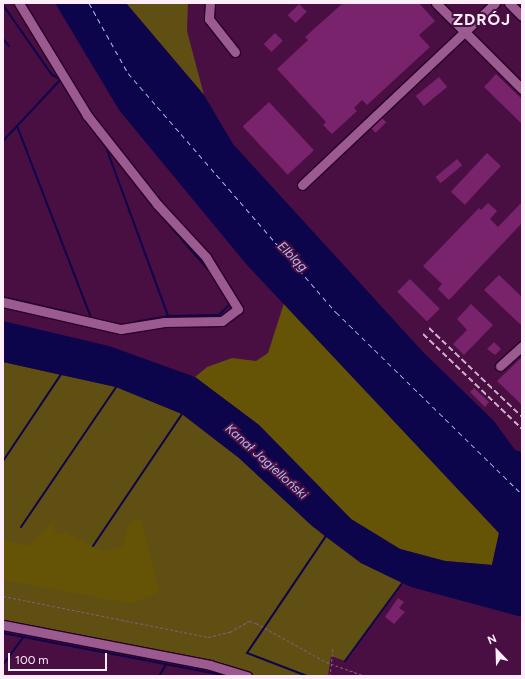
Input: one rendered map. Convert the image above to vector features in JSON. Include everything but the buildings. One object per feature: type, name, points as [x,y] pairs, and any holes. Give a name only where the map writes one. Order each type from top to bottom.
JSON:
[{"type":"street","points":[[3,302],[121,329],[164,322],[222,321],[238,309],[206,257],[157,204],[87,115],[19,3]]},
{"type":"street","points":[[210,3],[209,19],[235,52]]},
{"type":"street","points":[[436,3],[464,33],[522,89]]},
{"type":"street","points":[[302,185],[495,3]]},
{"type":"street","points":[[509,3],[522,16]]},
{"type":"street","points":[[500,366],[522,346]]},
{"type":"street","points":[[3,625],[210,665],[247,676]]},
{"type":"path","points":[[3,596],[208,637],[230,632],[249,621],[332,665],[365,676]]},
{"type":"path","points":[[330,676],[333,647]]},
{"type":"shaded area","points":[[126,3],[188,3],[187,31],[204,95]]},
{"type":"shaded area","points":[[284,303],[499,533],[492,565],[445,561],[400,549],[351,519],[259,425],[195,377],[207,367],[232,358],[256,361],[268,353]]},
{"type":"shaded area","points":[[3,362],[116,387],[182,414],[239,458],[322,534],[361,563],[402,583],[345,661],[331,656],[328,676],[255,676],[212,662],[3,621]]},
{"type":"shaded area","points":[[141,518],[159,592],[132,604],[3,580],[3,539],[28,546],[52,523],[57,535],[65,532],[102,551],[123,546],[129,522]]},
{"type":"water","points":[[55,3],[126,3],[204,95],[233,144],[423,352],[494,421],[515,450],[522,452],[522,617],[411,587],[361,563],[312,526],[239,458],[182,414],[116,387],[3,362],[3,321],[109,346],[195,377],[259,425],[351,519],[400,549],[445,561],[492,565],[499,533],[247,265],[119,110]]},
{"type":"waterway","points":[[3,5],[52,75],[61,79],[3,141]]},
{"type":"waterway","points":[[3,39],[9,46]]},
{"type":"waterway","points":[[78,109],[155,208]]},
{"type":"waterway","points":[[17,126],[91,318]]},
{"type":"waterway","points":[[107,150],[168,316]]},
{"type":"waterway","points":[[159,213],[211,273]]},
{"type":"waterway","points":[[3,297],[76,314]]},
{"type":"waterway","points":[[135,322],[168,316],[219,315],[230,304]]},
{"type":"waterway","points":[[3,461],[62,373]]},
{"type":"waterway","points":[[21,527],[116,387]]},
{"type":"waterway","points":[[93,546],[182,414]]},
{"type":"waterway","points":[[307,676],[247,653],[326,536]]},
{"type":"waterway","points":[[345,661],[402,583]]},
{"type":"waterway","points":[[3,633],[228,676]]},
{"type":"waterway","points":[[3,665],[23,637]]},
{"type":"waterway","points":[[159,676],[166,665]]},
{"type":"ferry route","points":[[89,3],[128,73],[336,312],[522,494]]},
{"type":"railway","points":[[429,328],[522,417]]},
{"type":"railway","points":[[423,334],[522,429]]},
{"type":"district","name":"ZDRÓJ","points":[[482,20]]},
{"type":"water label","name":"Elbląg","points":[[292,257]]},
{"type":"water label","name":"Kanał Jagielloński","points":[[266,462]]}]
